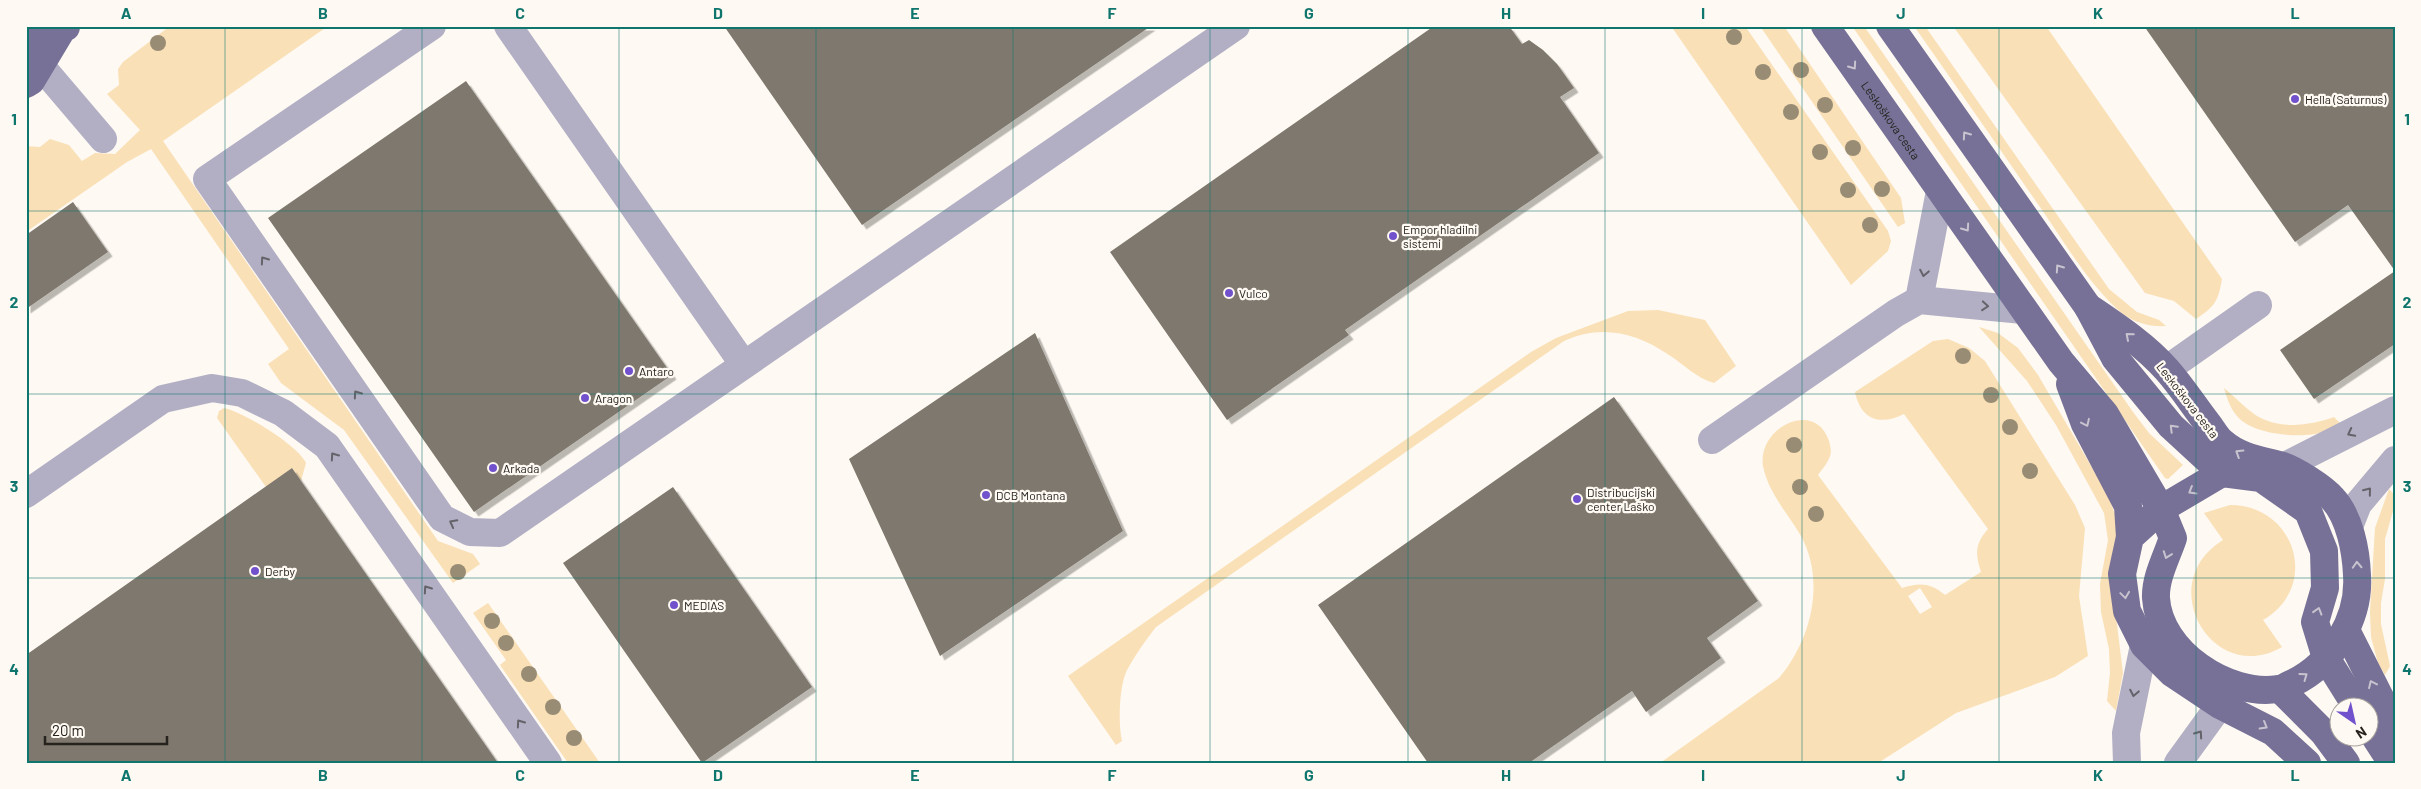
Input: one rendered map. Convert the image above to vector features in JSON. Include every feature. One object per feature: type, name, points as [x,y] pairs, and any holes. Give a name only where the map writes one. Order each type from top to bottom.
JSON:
[{"type":"main road","name":"Leskoškova cesta","points":[[1825,26],[2060,362],[2105,414],[2161,509],[2173,538],[2161,572],[2156,596],[2160,618],[2174,641],[2197,667],[2242,688],[2280,689],[2302,678],[2326,658],[2346,630],[2358,591],[2356,550],[2348,528],[2333,498],[2285,467],[2248,459],[2222,442],[2167,370],[2125,332],[2088,307]]},
{"type":"main road","name":"Leskoškova cesta","points":[[1890,26],[2088,307],[2114,358],[2171,426],[2222,473]]},
{"type":"main road","points":[[31,65],[64,28]]},
{"type":"main road","name":"Leskoškova cesta","points":[[2060,362],[2086,424],[2128,506],[2130,536],[2122,574],[2127,611],[2144,645],[2172,674],[2220,705],[2273,732],[2307,763]]},
{"type":"main road","points":[[2130,536],[2161,509],[2222,473],[2260,478],[2308,511],[2324,551],[2325,588],[2315,622],[2326,658],[2350,696]]},
{"type":"main road","points":[[2346,630],[2395,727]]},
{"type":"main road","points":[[2280,689],[2323,732],[2346,763]]},
{"type":"main road","points":[[2378,741],[2392,763]]},
{"type":"street","points":[[432,26],[207,179],[442,518],[470,532],[500,533],[1236,26]]},
{"type":"street","points":[[508,26],[744,365]]},
{"type":"street","points":[[31,65],[103,139]]},
{"type":"street","points":[[1919,300],[1940,191]]},
{"type":"street","points":[[1712,440],[1896,313],[1919,300],[2023,310]]},
{"type":"street","points":[[2167,370],[2258,305]]},
{"type":"street","points":[[26,494],[163,399],[212,388],[242,393],[283,413],[327,446],[548,763]]},
{"type":"street","points":[[2260,478],[2395,410]]},
{"type":"street","points":[[2348,528],[2358,504],[2395,460]]},
{"type":"street","points":[[2127,763],[2126,733],[2144,645]]},
{"type":"street","points":[[2178,763],[2220,705],[2242,688]]},
{"type":"shaded area","points":[[170,26],[328,26],[163,141],[438,541],[473,554],[480,564],[453,583],[344,430],[281,383],[268,364],[289,349],[151,149],[127,162],[26,232],[26,146],[40,147],[50,139],[69,145],[82,161],[95,153],[115,154],[140,130],[107,94],[119,85],[118,69],[123,62]]},
{"type":"shaded area","points":[[1671,26],[1745,26],[1888,231],[1891,241],[1888,251],[1851,285]]},
{"type":"shaded area","points":[[1760,26],[1784,26],[1901,198],[1905,223],[1898,227]]},
{"type":"shaded area","points":[[1852,26],[1864,26],[2133,412],[2149,433],[2183,465],[2168,479],[2165,478]]},
{"type":"shaded area","points":[[1914,26],[1925,26],[2109,289],[2137,312],[2159,320],[2166,326],[2155,326],[2138,322],[2123,314],[2089,278]]},
{"type":"shaded area","points":[[1953,26],[2046,26],[2222,279],[2219,293],[2212,307],[2196,319],[2174,301],[2145,293]]},
{"type":"shaded area","points":[[1658,310],[1705,320],[1736,366],[1714,383],[1696,375],[1656,347],[1631,336],[1604,332],[1577,336],[1564,341],[1156,627],[1137,653],[1124,677],[1120,705],[1122,741],[1116,745],[1068,676],[1531,352],[1556,338],[1628,311]]},
{"type":"shaded area","points":[[1979,327],[1998,333],[2018,348],[2038,375],[2108,495],[2116,517],[2120,540],[2113,592],[2123,673],[2116,711],[2107,701],[2110,673],[2109,649],[2101,612],[2100,584],[2108,540],[2104,513],[2056,425],[2027,381]]},
{"type":"shaded area","points":[[1948,339],[1969,348],[1985,361],[2075,505],[2085,528],[2079,596],[2088,656],[2055,677],[1956,713],[1878,763],[1660,763],[1779,678],[1790,663],[1807,628],[1813,591],[1813,572],[1809,554],[1801,536],[1769,485],[1763,466],[1764,452],[1769,440],[1788,423],[1800,420],[1812,421],[1822,428],[1829,441],[1831,453],[1818,475],[1902,588],[1920,584],[1935,588],[1945,595],[1981,572],[1977,549],[1978,544],[1988,529],[1904,414],[1887,420],[1873,418],[1862,409],[1855,392],[1933,341]],"holes":[[[1920,588],[1932,607],[1920,614],[1908,596]]]},
{"type":"shaded area","points":[[2224,388],[2246,408],[2263,419],[2293,425],[2314,423],[2334,417],[2341,424],[2328,430],[2303,435],[2278,434],[2254,428],[2237,416]]},
{"type":"shaded area","points":[[224,408],[256,422],[292,447],[306,463],[301,481],[292,468],[266,487],[217,418],[219,411]]},
{"type":"shaded area","points":[[2389,489],[2395,495],[2395,504],[2385,539],[2385,579],[2381,603],[2381,624],[2390,666],[2385,675],[2378,663],[2371,637],[2370,612],[2375,528]]},
{"type":"shaded area","points":[[2230,505],[2252,509],[2271,518],[2284,532],[2293,550],[2295,569],[2291,588],[2281,605],[2263,620],[2282,647],[2257,656],[2234,653],[2214,642],[2200,625],[2192,604],[2193,581],[2202,559],[2223,540],[2204,513]]},
{"type":"shaded area","points":[[488,603],[600,763],[568,763],[500,665],[506,660],[473,613]]},
{"type":"building","points":[[724,26],[1151,26],[862,225]]},
{"type":"building","name":"Empor hladilni sistemi","points":[[1434,26],[1509,26],[1522,44],[1529,40],[1543,50],[1557,64],[1574,88],[1560,97],[1599,153],[1345,330],[1349,335],[1227,420],[1110,252]]},
{"type":"building","name":"Hella (Saturnus)","points":[[2144,26],[2395,26],[2395,271],[2348,205],[2295,242]]},
{"type":"building","points":[[466,81],[672,375],[474,512],[268,218]]},
{"type":"building","points":[[73,202],[108,252],[26,309],[26,235]]},
{"type":"building","points":[[2395,271],[2395,344],[2314,399],[2280,350]]},
{"type":"building","name":"DCB Montana","points":[[1035,333],[1123,531],[940,656],[849,459]]},
{"type":"building","name":"Distribucijski center Laško","points":[[1614,397],[1758,601],[1707,638],[1721,658],[1646,712],[1632,691],[1529,763],[1428,763],[1318,605]]},
{"type":"building","name":"Derby","points":[[292,468],[498,763],[26,763],[26,655]]},
{"type":"building","name":"MEDIAS","points":[[673,487],[812,687],[702,763],[563,563]]},
{"type":"place","name":"Hella (Saturnus)","points":[[2295,99]]},
{"type":"place","name":"Empor hladilni sistemi","points":[[1393,236]]},
{"type":"place","name":"Vulco","points":[[1229,293]]},
{"type":"place","name":"Antaro","points":[[629,371]]},
{"type":"place","name":"Aragon","points":[[585,398]]},
{"type":"place","name":"Arkada","points":[[493,468]]},
{"type":"place","name":"DCB Montana","points":[[986,495]]},
{"type":"place","name":"Distribucijski center Laško","points":[[1577,499]]},
{"type":"place","name":"Derby","points":[[255,571]]},
{"type":"place","name":"MEDIAS","points":[[674,605]]}]
